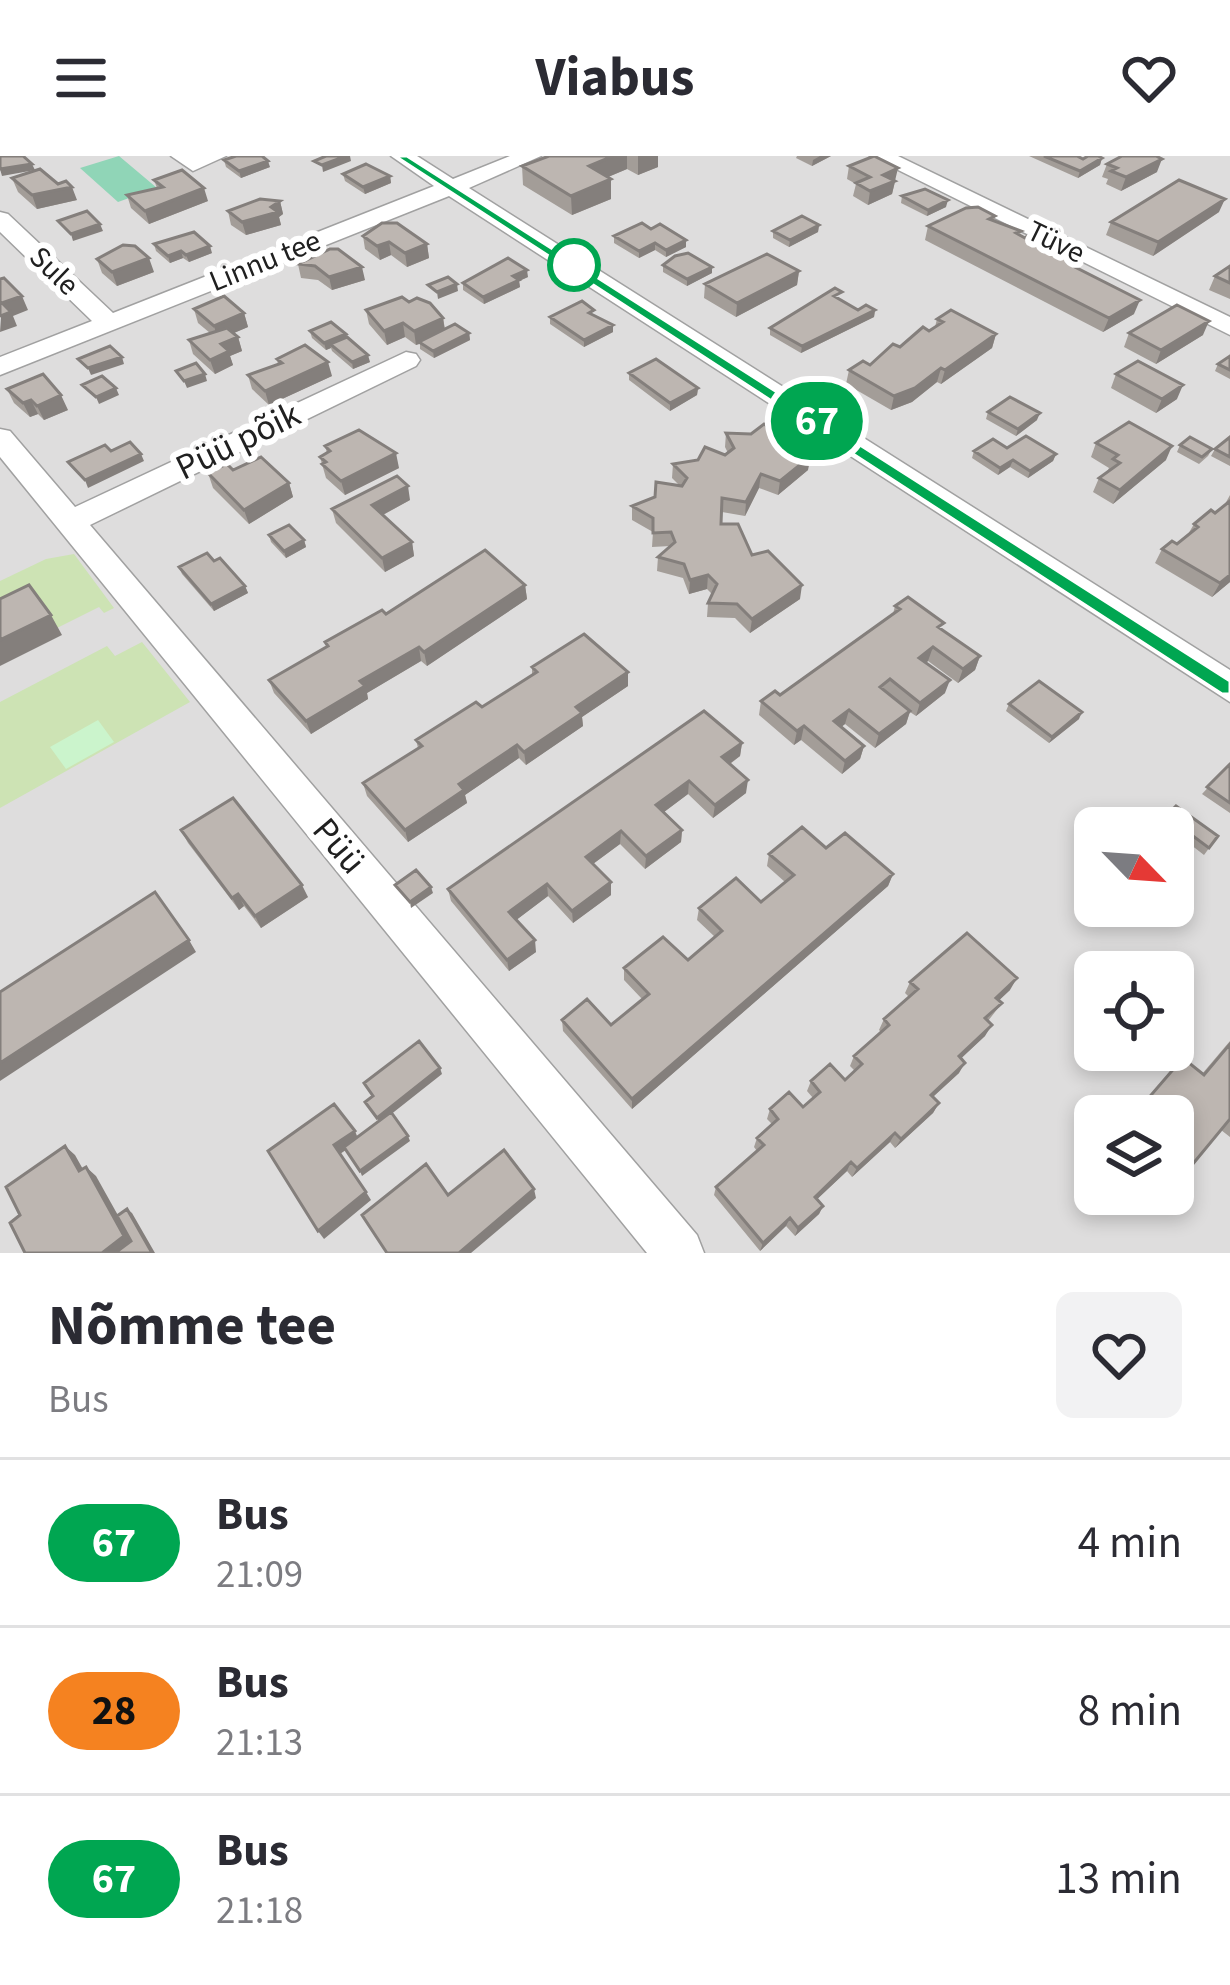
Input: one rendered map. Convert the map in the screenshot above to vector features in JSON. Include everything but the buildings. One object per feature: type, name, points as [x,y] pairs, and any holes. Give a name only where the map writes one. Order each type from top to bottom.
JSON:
[{"type":"street","points":[[182,156],[193,164],[215,156]]},
{"type":"street","points":[[402,156],[1230,688]]},
{"type":"street","name":"Linnu tee","points":[[0,367],[530,156]]},
{"type":"street","name":"Tüve","points":[[881,156],[1230,327]]},
{"type":"street","name":"Sule","points":[[0,219],[109,323]]},
{"type":"street","name":"Püü põik","points":[[69,523],[406,360]]},
{"type":"street","name":"Püü","points":[[0,438],[679,1253]]},
{"type":"shaded area","points":[[0,156],[1230,156],[1230,1253],[0,1253]]},
{"type":"green space","points":[[119,156],[157,188],[118,202],[80,168]]},
{"type":"green space","points":[[74,554],[114,608],[104,613],[99,607],[57,628],[0,608],[0,581],[46,559]]},
{"type":"green space","points":[[142,642],[190,702],[0,808],[0,702],[107,646],[115,656]]},
{"type":"green space","points":[[98,720],[114,742],[66,769],[50,747]]},
{"type":"bus line","name":"67","points":[[402,156],[1230,688]]}]
